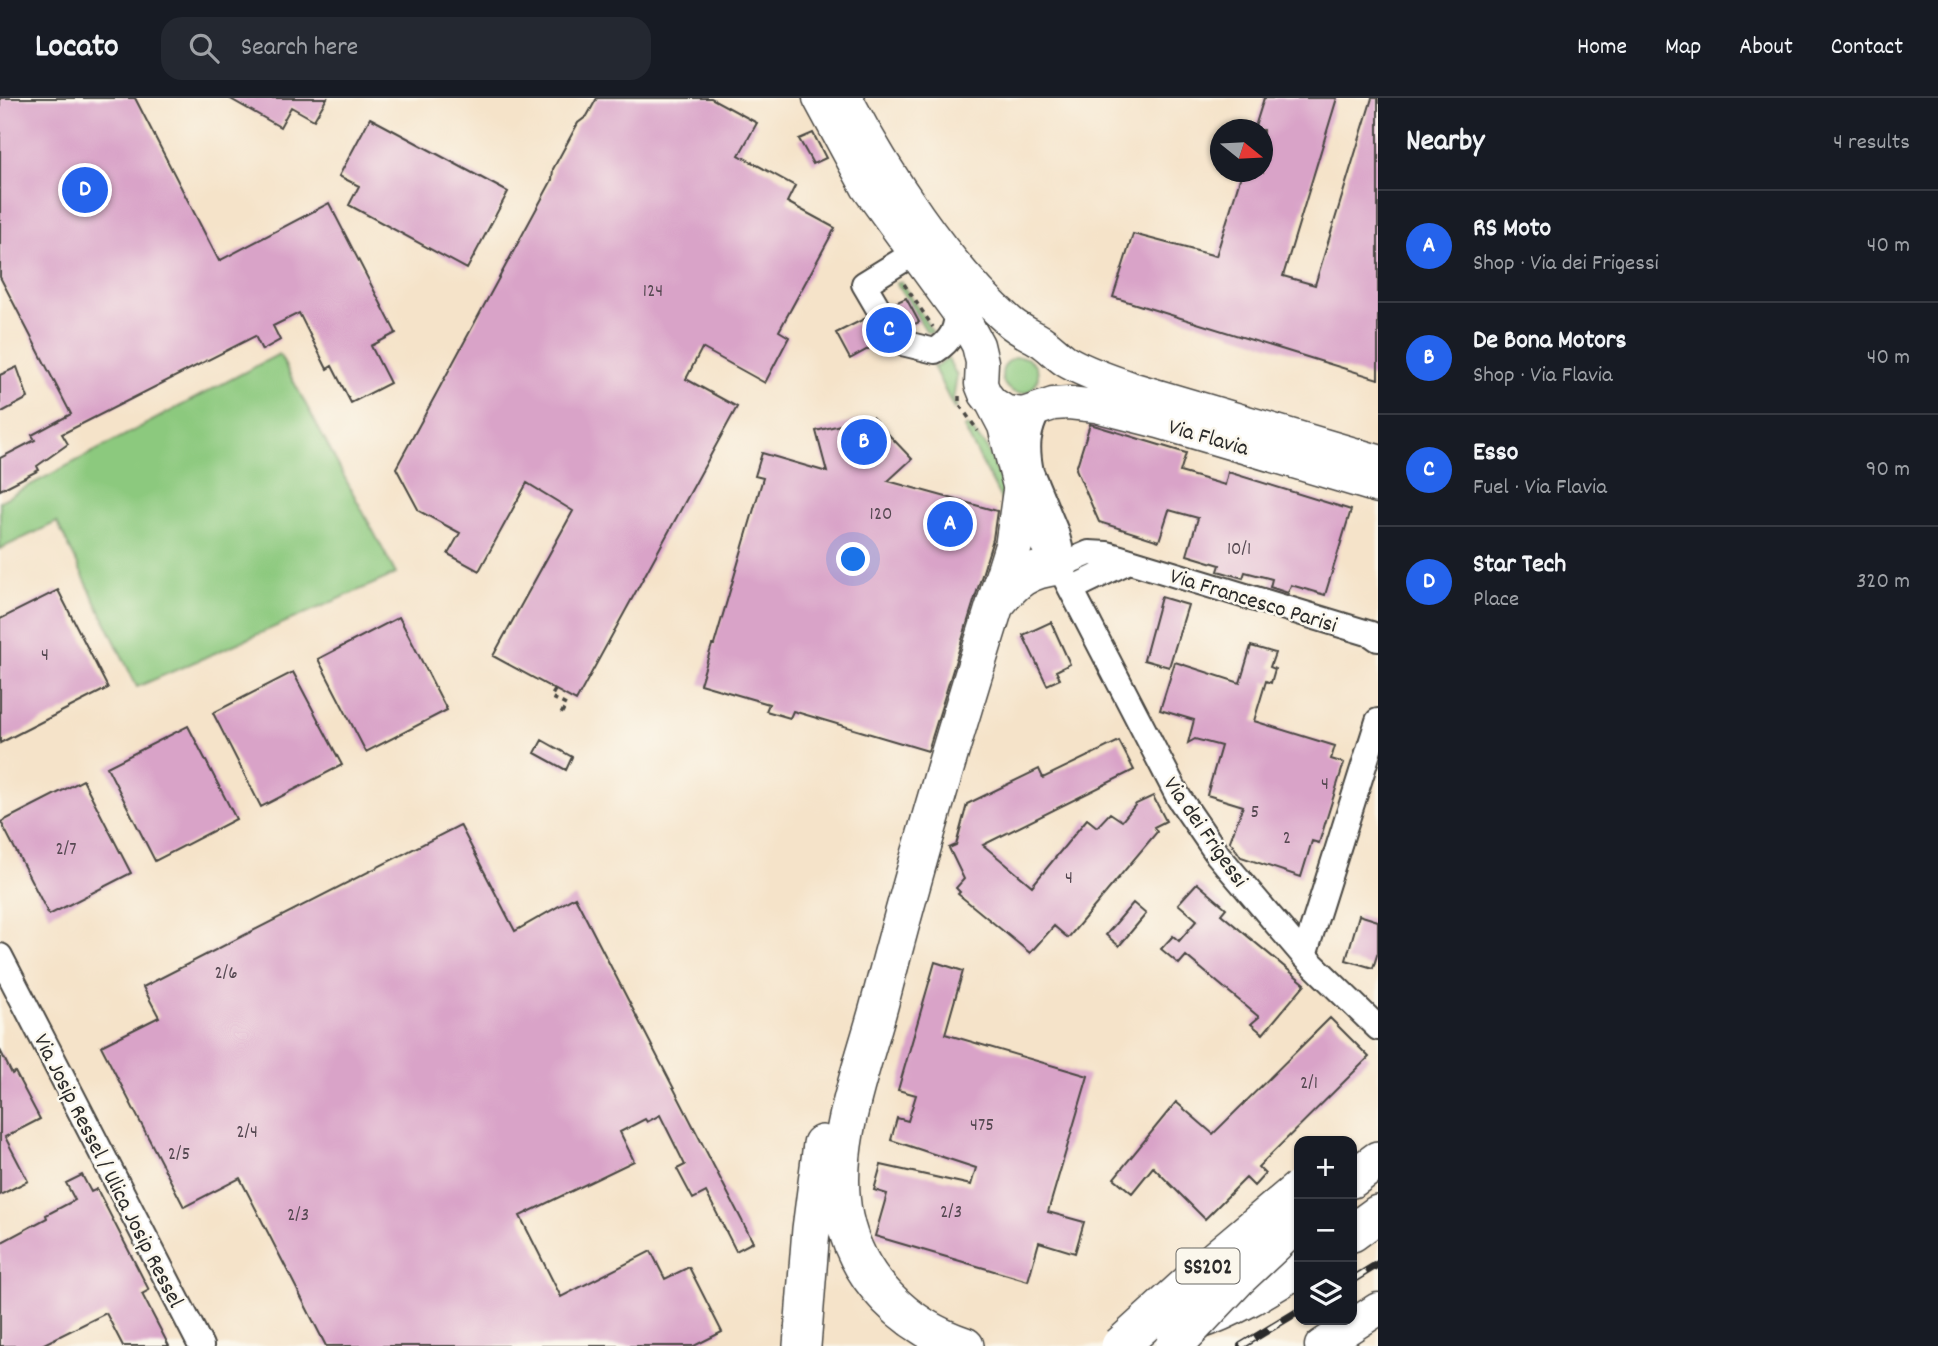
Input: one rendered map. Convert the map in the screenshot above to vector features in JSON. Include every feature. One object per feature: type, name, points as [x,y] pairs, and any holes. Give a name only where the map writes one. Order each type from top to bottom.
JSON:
[{"type":"highway","points":[[965,1346],[924,1327],[894,1305],[866,1272],[849,1234],[841,1199],[843,1148],[856,1055],[1014,544],[1021,494]]},
{"type":"highway","points":[[995,606],[1015,580],[1043,568],[1065,578]]},
{"type":"highway","points":[[802,1346],[822,1142],[834,1088],[856,1055]]},
{"type":"highway","points":[[1357,1147],[1378,1132]]},
{"type":"highway","points":[[1357,1175],[1378,1160]]},
{"type":"highway","name":"SS202","points":[[1120,1346],[1217,1258],[1294,1193]]},
{"type":"highway","points":[[1357,1229],[1378,1214]]},
{"type":"highway","name":"SS202","points":[[1174,1346],[1237,1279],[1294,1226]]},
{"type":"highway","points":[[1113,1346],[1219,1314],[1294,1271]]},
{"type":"main road","points":[[819,98],[867,187],[914,253],[946,320],[978,345],[982,362],[982,413],[1004,426],[1021,494]]},
{"type":"main road","name":"Via Flavia","points":[[846,98],[914,209],[950,256],[992,305],[1011,323],[1041,344],[1070,363],[1120,384],[1378,461]]},
{"type":"main road","points":[[982,362],[999,340],[1020,335],[1041,344],[1057,363],[1059,375],[1051,399],[1039,409]]},
{"type":"main road","name":"Via Flavia","points":[[982,413],[1014,414],[1069,403],[1122,412],[1378,487]]},
{"type":"main road","points":[[1321,1346],[1378,1309]]},
{"type":"street","points":[[914,253],[864,284],[898,342],[935,351],[954,334],[946,320]]},
{"type":"street","name":"Via dei Frigessi","points":[[1039,409],[1026,445],[1031,472],[1060,547],[1065,578]]},
{"type":"street","name":"Via dei Frigessi","points":[[1021,494],[1040,543],[1065,578],[1179,798],[1218,855],[1304,956],[1378,1028]]},
{"type":"street","name":"Via Francesco Parisi","points":[[1065,578],[1089,553],[1107,554],[1371,634],[1378,639]]},
{"type":"street","points":[[1304,956],[1378,721]]},
{"type":"street","name":"Via Josip Ressel / Ulica Josip Ressel","points":[[0,956],[201,1346]]},
{"type":"path","points":[[905,286],[946,320]]},
{"type":"path","points":[[959,404],[982,413]]},
{"type":"path","points":[[555,690],[551,697],[566,705],[559,716]]},
{"type":"green space","points":[[896,282],[901,282],[933,333],[927,332]]},
{"type":"green space","points":[[279,354],[396,574],[137,687],[57,522],[0,549],[0,501]]},
{"type":"green space","points":[[1020,357],[1033,362],[1038,375],[1033,388],[1020,393],[1007,388],[1002,375],[1007,362]]},
{"type":"green space","points":[[948,359],[957,376],[953,400],[957,407],[954,409],[933,366],[936,367]]},
{"type":"green space","points":[[968,426],[987,448],[1003,486],[1011,483],[1003,503],[964,428]]},
{"type":"building","points":[[0,98],[135,98],[219,261],[329,203],[396,333],[371,346],[390,383],[351,403],[332,366],[327,369],[299,313],[273,326],[280,340],[262,350],[255,336],[62,434],[68,444],[37,466],[39,470],[0,490],[0,458],[35,440],[32,435],[71,414],[0,277]]},
{"type":"building","points":[[229,98],[327,98],[314,120],[291,107],[280,127]]},
{"type":"building","points":[[597,98],[711,98],[757,123],[739,155],[795,186],[787,202],[835,228],[779,331],[789,337],[765,383],[702,348],[686,379],[737,407],[576,701],[493,656],[573,511],[527,483],[479,571],[448,554],[460,533],[419,511],[396,468],[552,180],[553,169],[578,123],[587,116]]},
{"type":"building","points":[[1264,98],[1337,98],[1283,276],[1315,285],[1372,98],[1378,98],[1378,379],[1113,297],[1133,234],[1216,256],[1239,182],[1273,182],[1273,119],[1257,119]]},
{"type":"building","points":[[370,118],[508,192],[467,269],[349,205],[359,186],[339,176]]},
{"type":"building","points":[[813,133],[826,158],[813,164],[799,139]]},
{"type":"building","points":[[906,298],[919,322],[907,328],[893,304]]},
{"type":"building","points":[[866,318],[881,342],[850,359],[836,333]]},
{"type":"building","points":[[17,367],[28,398],[0,413],[0,375]]},
{"type":"building","points":[[872,417],[912,459],[888,481],[997,511],[993,539],[928,751],[793,711],[790,718],[766,711],[769,704],[700,684],[763,478],[755,476],[762,453],[827,472],[816,431]]},
{"type":"building","points":[[1090,424],[1186,453],[1180,472],[1225,485],[1228,472],[1351,510],[1325,595],[1291,585],[1288,593],[1270,587],[1272,579],[1245,572],[1243,578],[1218,571],[1220,565],[1187,555],[1198,518],[1169,510],[1159,541],[1099,522],[1076,469]]},
{"type":"building","points":[[58,590],[108,688],[0,743],[0,619]]},
{"type":"building","points":[[1161,597],[1188,605],[1169,667],[1144,660]]},
{"type":"building","points":[[399,617],[447,710],[366,752],[318,659]]},
{"type":"building","points":[[1051,622],[1070,664],[1056,671],[1060,679],[1047,685],[1023,635]]},
{"type":"building","points":[[1251,646],[1275,653],[1270,667],[1275,669],[1271,683],[1266,681],[1254,721],[1335,746],[1331,759],[1344,763],[1319,843],[1312,841],[1301,877],[1241,857],[1230,841],[1243,806],[1207,795],[1221,746],[1195,739],[1188,743],[1194,720],[1160,710],[1175,662],[1240,683]]},
{"type":"building","points":[[293,672],[342,765],[261,807],[213,713]]},
{"type":"building","points":[[188,726],[236,819],[155,861],[107,767]]},
{"type":"building","points":[[542,740],[572,757],[566,770],[535,753]]},
{"type":"building","points":[[1119,741],[1134,770],[983,845],[1032,886],[1087,819],[1097,827],[1110,813],[1122,821],[1136,804],[1153,796],[1166,821],[1154,827],[1157,832],[1068,938],[1054,926],[1030,953],[958,894],[960,892],[956,888],[964,879],[949,848],[956,845],[967,804],[1039,769],[1043,778]]},
{"type":"building","points":[[83,780],[131,873],[49,915],[1,822]]},
{"type":"building","points":[[460,825],[515,931],[575,897],[753,1242],[736,1251],[706,1192],[693,1199],[677,1169],[685,1165],[660,1115],[647,1122],[645,1119],[620,1132],[634,1161],[520,1216],[561,1297],[651,1251],[665,1279],[689,1267],[722,1332],[694,1346],[326,1346],[240,1178],[184,1207],[101,1046],[159,1017],[143,987]]},
{"type":"building","points":[[1197,883],[1226,908],[1221,914],[1305,984],[1263,1034],[1251,1024],[1259,1017],[1186,956],[1179,964],[1161,949],[1173,936],[1179,941],[1197,920],[1178,904]]},
{"type":"building","points":[[1133,903],[1146,914],[1119,946],[1106,935]]},
{"type":"building","points":[[1359,915],[1378,921],[1378,952],[1373,968],[1346,960]]},
{"type":"building","points":[[935,962],[963,971],[945,1034],[1088,1076],[1048,1212],[1084,1222],[1075,1253],[1039,1242],[1028,1281],[875,1236],[887,1194],[874,1190],[881,1165],[971,1185],[976,1168],[891,1140],[897,1118],[908,1121],[916,1095],[898,1090]]},
{"type":"building","points":[[1330,1018],[1369,1057],[1258,1167],[1265,1174],[1254,1186],[1246,1178],[1205,1219],[1153,1167],[1132,1193],[1114,1178],[1176,1102],[1213,1134]]},
{"type":"building","points":[[0,1050],[40,1119],[5,1137],[28,1181],[0,1195]]},
{"type":"building","points":[[82,1175],[91,1192],[97,1189],[149,1290],[142,1294],[169,1346],[123,1346],[106,1313],[40,1346],[0,1346],[0,1243],[75,1200],[66,1183]]},
{"type":"railway","points":[[1357,1277],[1378,1264]]},
{"type":"railway","points":[[1241,1346],[1294,1314]]},
{"type":"place","name":"Star Tech","points":[[85,190]]},
{"type":"place","name":"Esso","points":[[889,330]]},
{"type":"place","name":"De Bona Motors","points":[[864,442]]},
{"type":"place","name":"RS Moto","points":[[950,524]]}]
